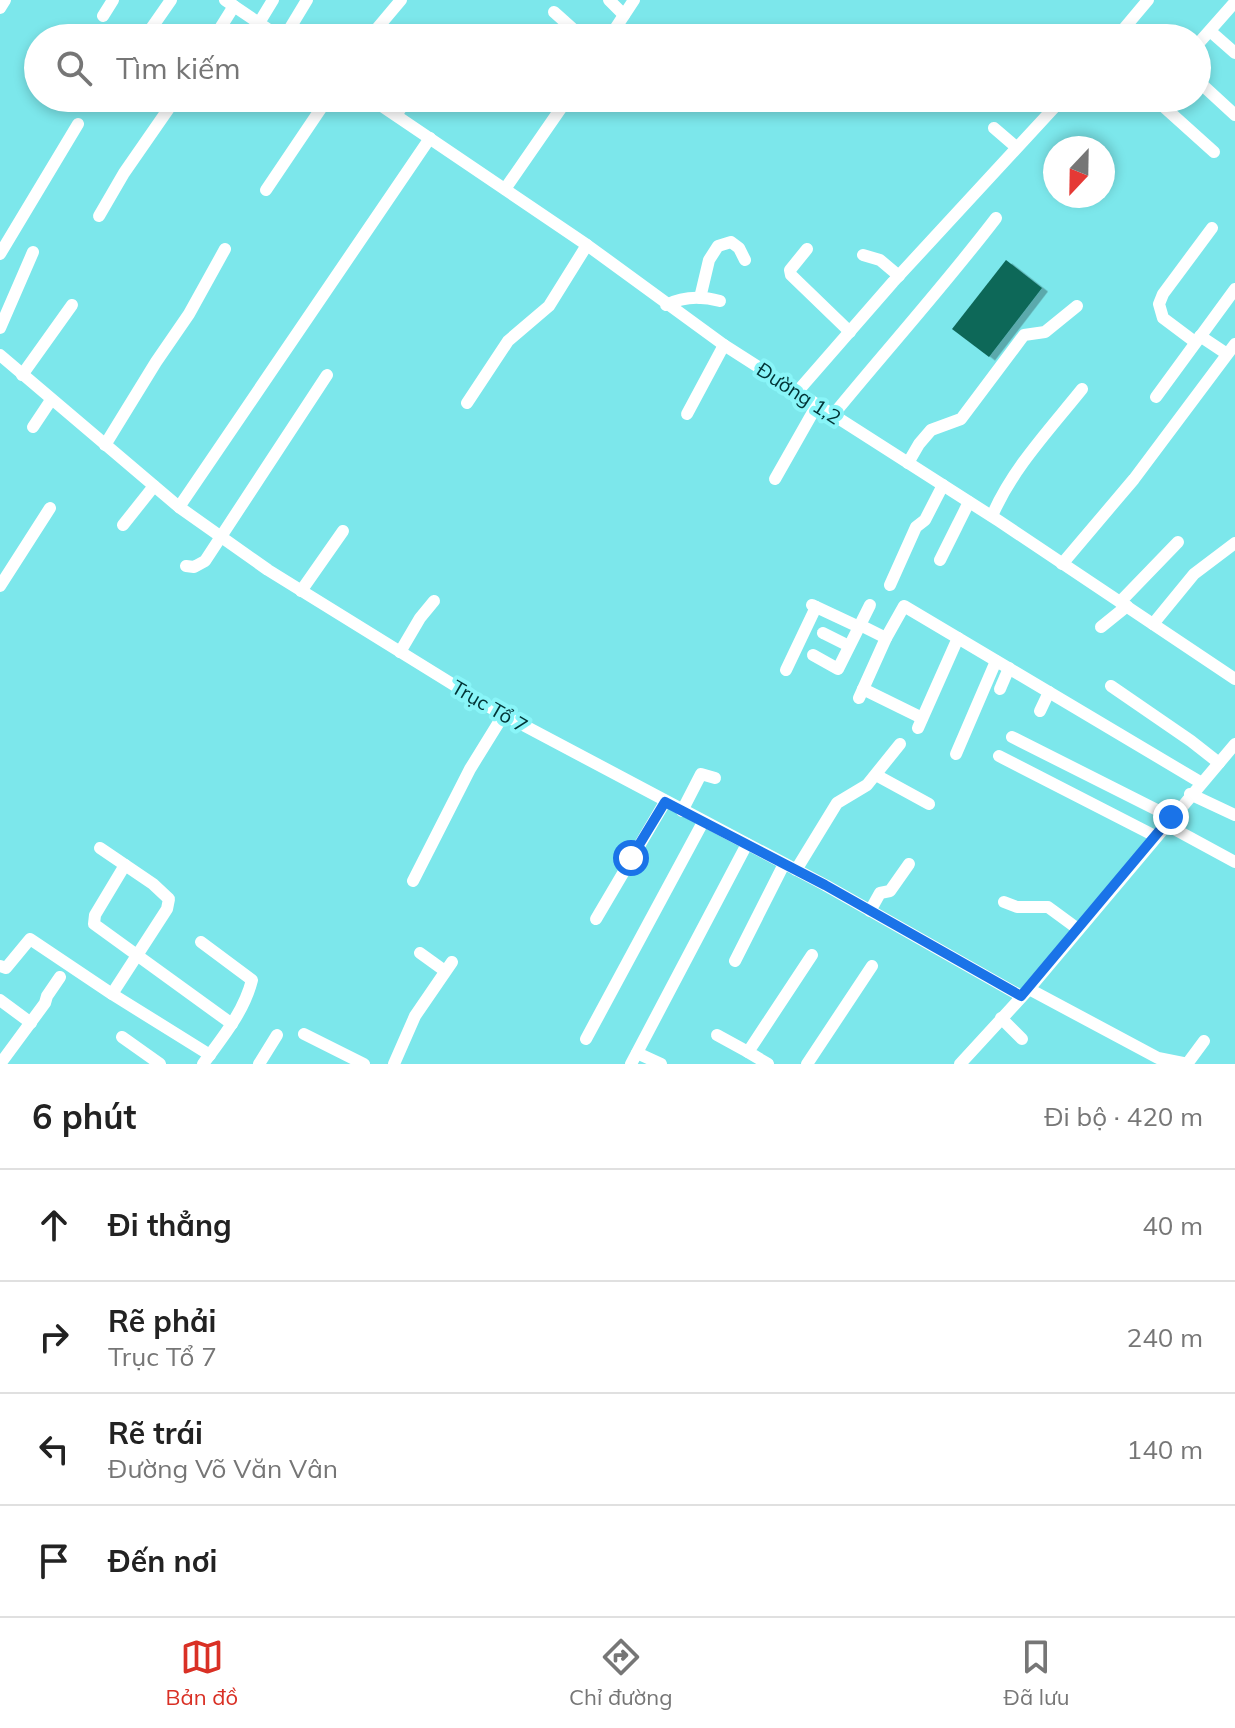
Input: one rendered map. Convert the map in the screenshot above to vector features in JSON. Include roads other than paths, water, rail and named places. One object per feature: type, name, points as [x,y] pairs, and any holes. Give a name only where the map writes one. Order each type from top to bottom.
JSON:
[{"type":"street","points":[[0,8],[5,0]]},
{"type":"street","points":[[103,16],[113,0]]},
{"type":"street","points":[[154,24],[171,0]]},
{"type":"street","points":[[263,24],[273,0]]},
{"type":"street","points":[[292,24],[307,0]]},
{"type":"street","points":[[381,24],[401,0]]},
{"type":"street","points":[[609,0],[624,15]]},
{"type":"street","points":[[618,24],[634,0]]},
{"type":"street","points":[[1128,24],[1148,0]]},
{"type":"street","points":[[1211,30],[1235,2]]},
{"type":"street","points":[[220,24],[230,3],[254,24]]},
{"type":"street","points":[[554,12],[567,24]]},
{"type":"street","points":[[1211,32],[1235,53]]},
{"type":"street","points":[[1211,93],[1235,115]]},
{"type":"street","points":[[99,216],[166,112]]},
{"type":"street","points":[[266,190],[319,112]]},
{"type":"street","name":"Đường 1,2","points":[[391,112],[587,245],[724,345],[992,516],[1235,679]]},
{"type":"street","points":[[505,189],[558,112]]},
{"type":"street","points":[[797,392],[1050,112]]},
{"type":"street","points":[[1163,112],[1214,152]]},
{"type":"street","points":[[0,254],[78,124]]},
{"type":"street","points":[[994,128],[1016,147]]},
{"type":"street","points":[[179,507],[430,138]]},
{"type":"street","points":[[833,415],[944,286],[996,218]]},
{"type":"street","points":[[1062,564],[1143,467],[1231,349],[1198,339],[1163,318],[1159,304],[1212,228]]},
{"type":"street","points":[[700,298],[709,260],[718,246],[731,242],[739,248],[745,260]]},
{"type":"street","points":[[467,403],[508,341],[549,306],[587,245]]},
{"type":"street","points":[[105,445],[189,314],[225,249]]},
{"type":"street","points":[[807,249],[790,270],[791,275],[850,332]]},
{"type":"street","points":[[0,328],[33,252]]},
{"type":"street","points":[[863,255],[880,260],[899,276]]},
{"type":"street","points":[[1156,397],[1235,289]]},
{"type":"street","points":[[666,305],[679,298],[720,301]]},
{"type":"street","points":[[22,375],[72,305]]},
{"type":"street","points":[[908,463],[931,430],[961,419],[1024,335],[1045,332],[1077,306]]},
{"type":"street","points":[[687,414],[724,345]]},
{"type":"street","name":"Trục Tổ 7","points":[[0,355],[179,507],[301,591],[400,652],[504,714],[870,911],[1158,1058],[1187,1064]]},
{"type":"street","points":[[186,566],[194,567],[205,561],[222,538],[327,375]]},
{"type":"street","points":[[992,516],[1008,484],[1082,389]]},
{"type":"street","points":[[33,427],[51,400]]},
{"type":"street","points":[[775,479],[817,405]]},
{"type":"street","points":[[890,585],[916,527],[925,520],[943,485]]},
{"type":"street","points":[[123,525],[154,486]]},
{"type":"street","points":[[940,560],[969,502]]},
{"type":"street","points":[[0,586],[50,508]]},
{"type":"street","points":[[301,591],[343,531]]},
{"type":"street","points":[[1101,627],[1178,542]]},
{"type":"street","points":[[1153,624],[1194,574],[1235,543]]},
{"type":"street","points":[[400,652],[434,601]]},
{"type":"street","points":[[813,655],[838,669],[870,605]]},
{"type":"street","points":[[786,670],[814,606],[886,638]]},
{"type":"street","points":[[958,638],[920,723],[861,693],[904,606],[1009,668],[1200,782]]},
{"type":"street","points":[[823,633],[849,646]]},
{"type":"street","points":[[956,754],[996,661]]},
{"type":"street","points":[[1000,689],[1009,668]]},
{"type":"street","points":[[1111,686],[1219,763]]},
{"type":"street","points":[[1040,711],[1049,692]]},
{"type":"street","points":[[413,881],[470,769],[504,714]]},
{"type":"street","points":[[1012,737],[1168,821],[1235,862]]},
{"type":"street","points":[[735,961],[790,867],[837,803],[867,785],[900,744]]},
{"type":"street","points":[[960,1064],[1025,992],[1200,782],[1233,749]]},
{"type":"street","points":[[999,756],[1018,769],[1155,836]]},
{"type":"street","points":[[682,811],[701,774],[715,778]]},
{"type":"street","points":[[876,775],[929,804]]},
{"type":"street","points":[[1190,794],[1235,815]]},
{"type":"street","points":[[596,919],[665,802]]},
{"type":"street","points":[[586,1039],[703,822]]},
{"type":"street","points":[[661,1064],[634,1058],[747,844]]},
{"type":"street","points":[[100,848],[153,884],[169,899],[167,909],[112,994]]},
{"type":"street","points":[[870,911],[880,893],[890,891],[901,880],[909,864]]},
{"type":"street","points":[[125,865],[93,920],[94,924],[232,1024]]},
{"type":"street","points":[[1004,902],[1017,907],[1048,907],[1078,929]]},
{"type":"street","points":[[0,966],[6,968],[30,939],[207,1059],[232,1024],[249,994],[252,980],[201,942]]},
{"type":"street","points":[[394,1064],[415,1016],[448,967],[420,953]]},
{"type":"street","points":[[748,1052],[812,955]]},
{"type":"street","points":[[807,1064],[872,966]]},
{"type":"street","points":[[1,1063],[60,977]]},
{"type":"street","points":[[0,1000],[31,1023]]},
{"type":"street","points":[[1001,1018],[1022,1039]]},
{"type":"street","points":[[304,1034],[364,1064]]},
{"type":"street","points":[[259,1064],[277,1035]]},
{"type":"street","points":[[717,1035],[768,1064]]},
{"type":"street","points":[[122,1037],[160,1064]]},
{"type":"street","points":[[1187,1064],[1204,1041]]}]
